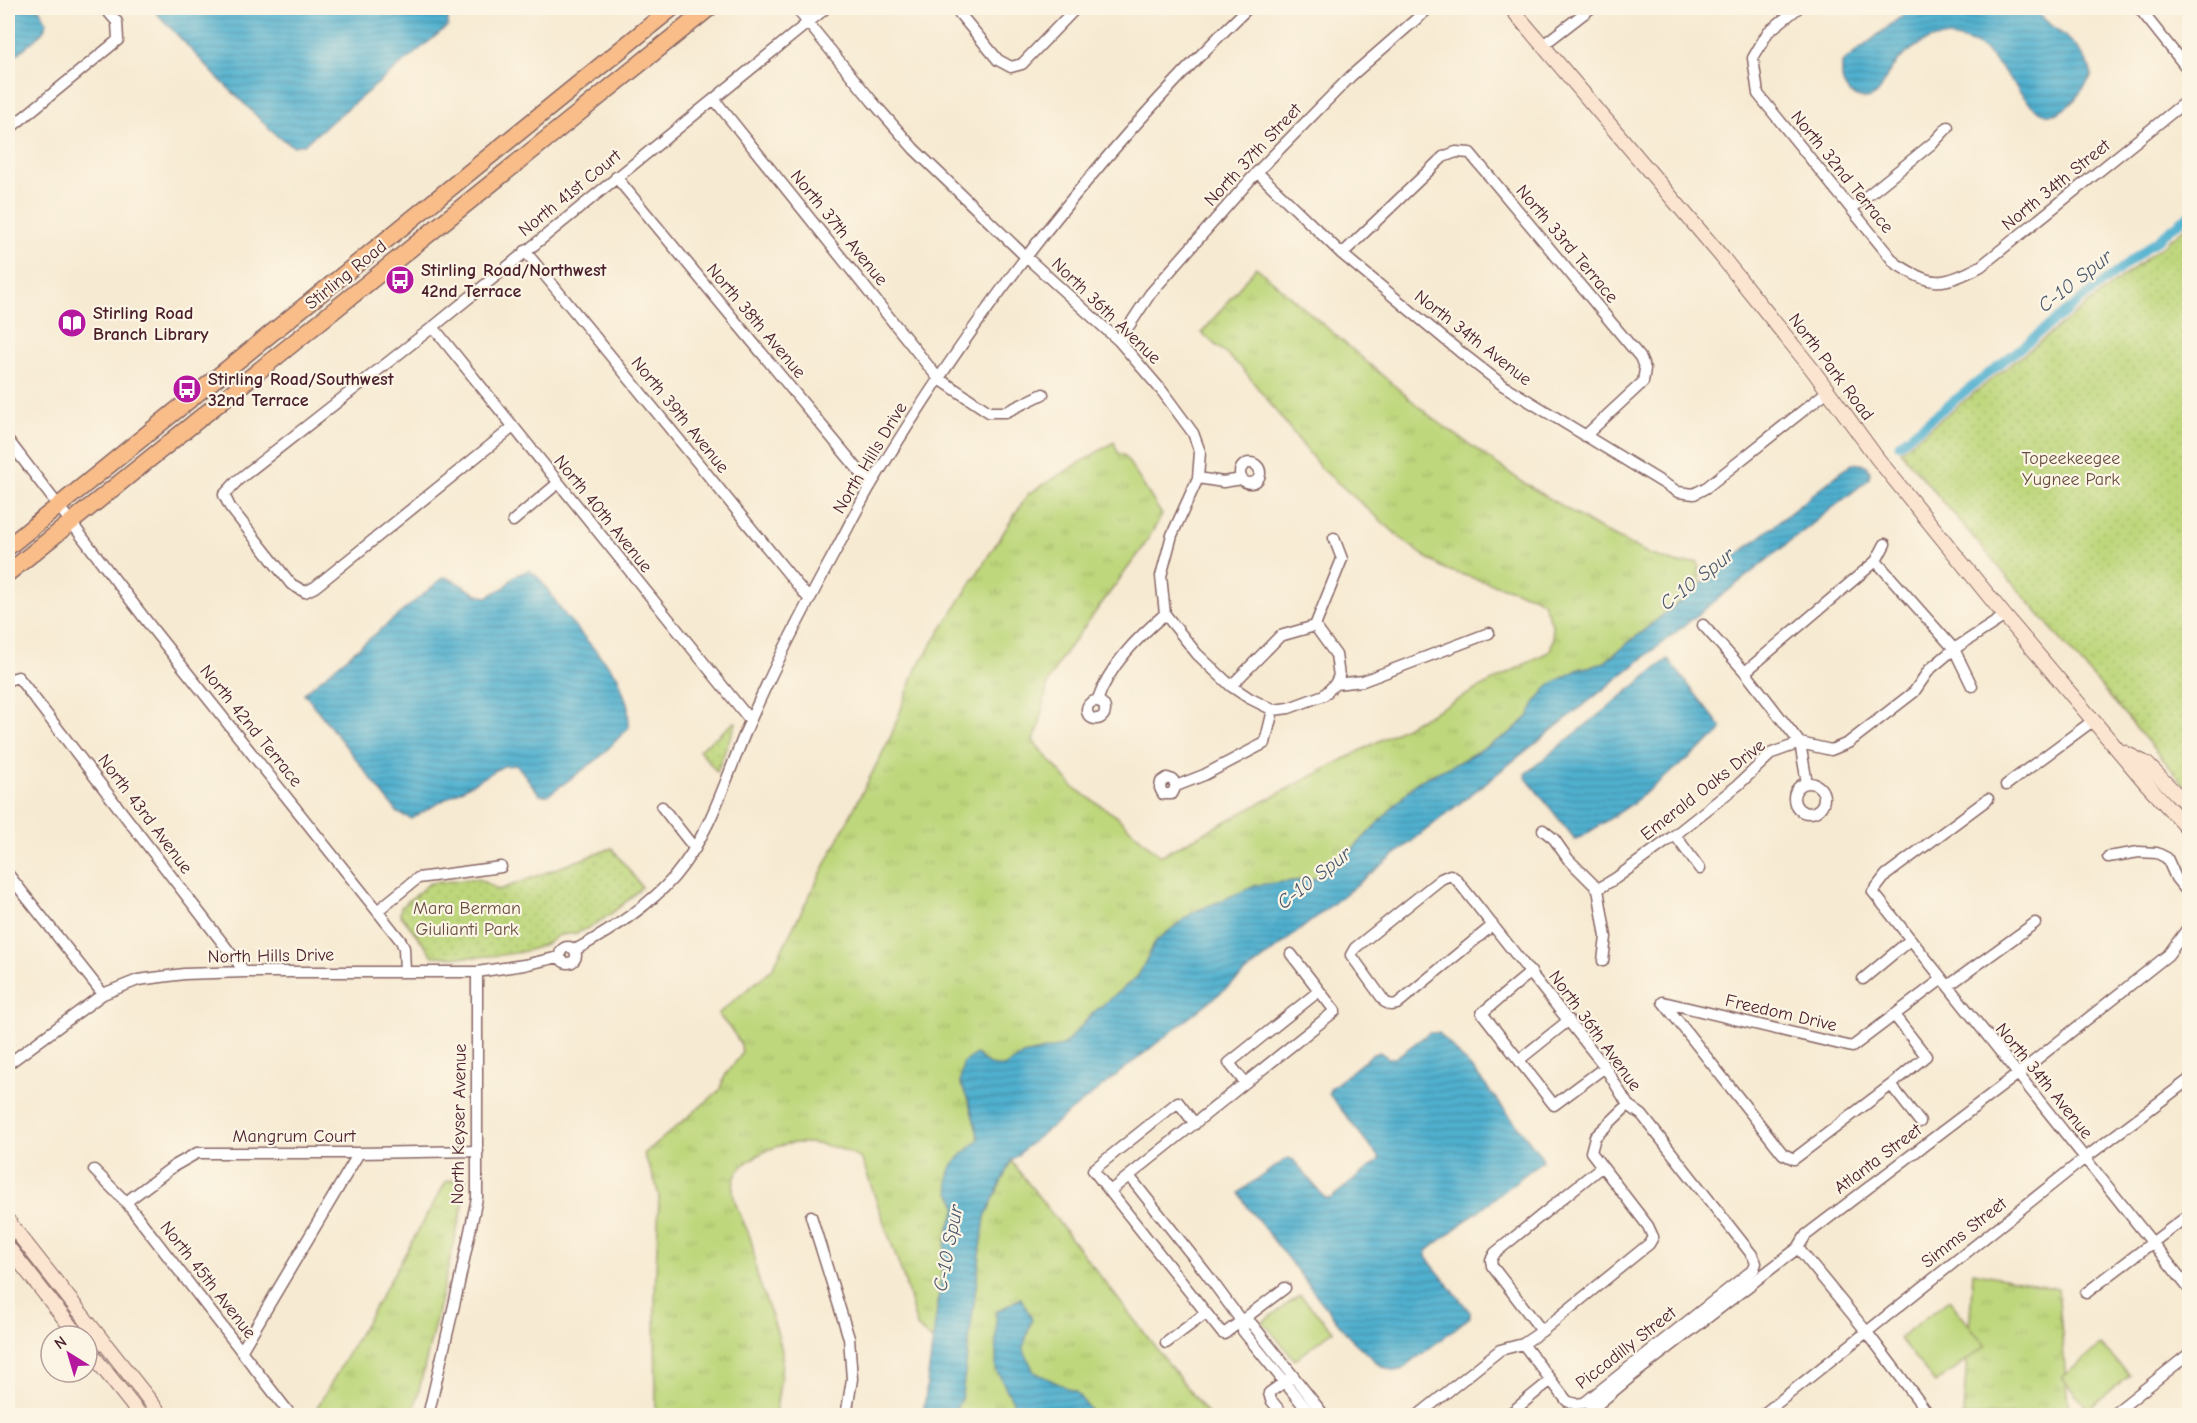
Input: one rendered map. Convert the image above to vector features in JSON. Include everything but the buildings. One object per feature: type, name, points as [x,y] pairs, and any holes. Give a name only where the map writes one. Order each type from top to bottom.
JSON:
[{"type":"main road","name":"Stirling Road","points":[[8,547],[672,8]]},
{"type":"main road","name":"Stirling Road","points":[[8,573],[709,8]]},
{"type":"main road","points":[[436,228],[432,218],[443,195]]},
{"type":"main road","points":[[323,291],[336,308]]},
{"type":"street","points":[[8,130],[118,40],[117,22],[105,8]]},
{"type":"street","name":"North 36th Avenue","points":[[796,8],[914,149],[1119,341],[1162,391],[1193,434],[1200,452],[1198,478],[1172,534],[1161,576],[1165,614]]},
{"type":"street","name":"North 41st Court","points":[[512,428],[315,587],[305,592],[291,584],[230,507],[224,495],[238,480],[433,327],[826,8]]},
{"type":"street","points":[[955,8],[998,60],[1011,67],[1022,64],[1076,8]]},
{"type":"street","name":"North Hills Drive","points":[[8,1064],[103,994],[138,980],[184,974],[245,972],[405,970],[477,972],[524,965],[560,957],[560,951],[564,947],[574,950],[625,920],[645,903],[672,880],[694,849],[713,814],[750,720],[809,599],[871,485],[938,378],[1026,256],[1100,164],[1217,37],[1248,8]]},
{"type":"street","name":"North 37th Street","points":[[1119,341],[1150,294],[1257,172],[1351,76],[1429,8]]},
{"type":"street","name":"North Park Road","points":[[1511,8],[1722,257],[1829,390],[1877,458],[2005,616],[2190,831]]},
{"type":"street","points":[[1542,45],[1591,8]]},
{"type":"street","name":"North 32nd Terrace","points":[[1798,8],[1768,32],[1753,58],[1758,94],[1895,263],[1914,274],[1936,282]]},
{"type":"street","points":[[2139,8],[2190,72]]},
{"type":"street","name":"North 34th Street","points":[[1936,282],[1962,275],[1982,266],[2190,98]]},
{"type":"street","name":"North 37th Avenue","points":[[714,99],[938,378],[989,412],[1006,412],[1043,394]]},
{"type":"street","points":[[1851,208],[1934,142],[1948,127]]},
{"type":"street","name":"North 33rd Terrace","points":[[1342,254],[1443,156],[1456,152],[1470,153],[1640,357],[1645,369],[1643,382],[1585,436]]},
{"type":"street","name":"North 34th Avenue","points":[[1257,172],[1342,254],[1504,386],[1678,492],[1694,494],[1707,487],[1829,390]]},
{"type":"street","name":"North 38th Avenue","points":[[616,177],[871,485]]},
{"type":"street","name":"North 39th Avenue","points":[[525,251],[809,599]]},
{"type":"street","name":"North 40th Avenue","points":[[433,327],[557,484],[750,720]]},
{"type":"street","name":"North 42nd Terrace","points":[[8,440],[57,507],[377,911],[404,948],[405,970]]},
{"type":"street","points":[[1198,478],[1223,482],[1242,479]]},
{"type":"street","points":[[513,521],[557,484]]},
{"type":"street","points":[[1315,626],[1342,559],[1334,538]]},
{"type":"street","points":[[1745,672],[1876,561],[1885,544]]},
{"type":"street","points":[[1876,561],[1954,649],[1972,686]]},
{"type":"street","points":[[1097,701],[1104,682],[1138,637],[1165,614],[1197,654],[1231,686],[1249,698],[1273,710],[1304,704],[1324,695],[1335,684],[1339,676],[1335,655],[1315,626]]},
{"type":"street","points":[[1800,743],[1831,750],[1848,743],[1914,692],[1929,670],[1954,649],[2005,616]]},
{"type":"street","points":[[1703,625],[1745,672],[1800,743],[1807,783]]},
{"type":"street","points":[[1231,686],[1280,636],[1315,626]]},
{"type":"street","points":[[1335,684],[1363,681],[1489,633]]},
{"type":"street","name":"North 43rd Avenue","points":[[13,678],[245,972]]},
{"type":"street","points":[[1176,786],[1204,776],[1264,743],[1273,710]]},
{"type":"street","points":[[2006,785],[2094,720]]},
{"type":"street","name":"Emerald Oaks Drive","points":[[1598,889],[1675,835],[1738,785],[1772,753],[1800,743]]},
{"type":"street","name":"North Park Road","points":[[2119,750],[2147,764],[2190,808]]},
{"type":"street","name":"North 34th Avenue","points":[[1988,799],[1886,875],[1873,892],[2190,1290]]},
{"type":"street","points":[[662,807],[694,849]]},
{"type":"street","points":[[1543,830],[1554,839],[1568,859],[1598,889],[1606,937],[1603,961]]},
{"type":"street","points":[[1675,835],[1700,869]]},
{"type":"street","points":[[2109,857],[2139,852],[2157,853],[2167,858],[2176,878],[2190,895]]},
{"type":"street","points":[[377,911],[418,878],[501,867]]},
{"type":"street","points":[[8,874],[103,994]]},
{"type":"street","name":"North 36th Avenue","points":[[1493,925],[1396,1004],[1391,1005],[1385,1002],[1351,955],[1355,948],[1441,879],[1450,876],[1456,879],[1531,972],[1605,1067],[1628,1105],[1641,1115],[1753,1256],[1756,1263]]},
{"type":"street","name":"Freedom Drive","points":[[1891,1084],[1794,1159],[1783,1154],[1663,1002],[1852,1047],[1894,1015],[2035,923]]},
{"type":"street","name":"Atlanta Street","points":[[1584,1416],[1633,1375],[1798,1248],[1806,1235],[2018,1074],[2168,955],[2190,925]]},
{"type":"street","points":[[1863,979],[1910,940]]},
{"type":"street","points":[[1110,1191],[1335,1011],[1291,954]]},
{"type":"street","name":"North Keyser Avenue","points":[[428,1416],[477,1198],[477,972]]},
{"type":"street","points":[[1531,972],[1482,1013],[1554,1105],[1605,1067]]},
{"type":"street","points":[[1245,1083],[1229,1063],[1319,991]]},
{"type":"street","points":[[1894,1015],[1926,1056],[1891,1084],[1920,1122]]},
{"type":"street","points":[[1519,1060],[1569,1020]]},
{"type":"street","name":"Simms Street","points":[[1761,1416],[2085,1158],[2190,1079]]},
{"type":"street","points":[[1195,1124],[1178,1102],[1094,1170],[1224,1334],[1285,1287]]},
{"type":"street","points":[[1417,1416],[1500,1350],[1523,1344],[1542,1331],[1649,1244],[1653,1237],[1648,1226],[1600,1167],[1591,1152],[1595,1137],[1628,1105]]},
{"type":"street","name":"Mangrum Court","points":[[126,1202],[174,1166],[198,1152],[478,1151]]},
{"type":"street","points":[[242,1350],[359,1153]]},
{"type":"street","points":[[1542,1331],[1492,1266],[1491,1260],[1495,1253],[1600,1167]]},
{"type":"street","name":"North 45th Avenue","points":[[94,1170],[126,1202],[290,1414]]},
{"type":"street","points":[[1129,1176],[1206,1272],[1242,1322],[1243,1331],[1320,1410],[1322,1416]]},
{"type":"street","points":[[2086,1293],[2190,1214]]},
{"type":"street","points":[[811,1216],[849,1338],[852,1379],[846,1416]]},
{"type":"street","points":[[8,1221],[162,1416]]},
{"type":"street","points":[[8,1247],[69,1324]]},
{"type":"street","points":[[1798,1248],[1866,1331],[1930,1416]]},
{"type":"street","name":"Piccadilly Street","points":[[1523,1344],[1567,1401],[1575,1404],[1584,1403],[1754,1269],[1756,1263]]},
{"type":"street","points":[[1167,1343],[1206,1313]]},
{"type":"street","points":[[2111,1416],[2190,1353]]},
{"type":"street","points":[[99,1363],[141,1416]]},
{"type":"street","points":[[1284,1416],[1269,1393],[1289,1379]]},
{"type":"street","points":[[1289,1379],[1312,1416]]},
{"type":"street","points":[[1507,1416],[1551,1380]]},
{"type":"green space","name":"Topeekeegee Yugnee Park","points":[[2189,225],[2189,790],[1900,451]]},
{"type":"green space","points":[[1256,267],[1431,417],[1521,481],[1596,527],[1649,554],[1678,564],[1698,562],[1701,584],[1602,664],[1579,669],[1537,700],[1528,717],[1509,734],[1417,782],[1329,872],[1313,879],[1257,885],[1156,941],[1138,976],[1094,1012],[1063,1046],[1023,1055],[1004,1068],[989,1065],[960,1082],[969,1102],[979,1139],[1011,1161],[1208,1415],[954,1415],[955,1410],[933,1341],[917,1327],[905,1282],[862,1160],[837,1148],[796,1143],[778,1146],[750,1160],[740,1169],[733,1187],[737,1206],[752,1242],[758,1278],[781,1347],[781,1371],[775,1415],[656,1415],[655,1298],[659,1197],[644,1154],[720,1090],[725,1076],[742,1053],[739,1041],[718,1014],[772,969],[891,736],[916,669],[1028,494],[1114,442],[1118,453],[1125,456],[1162,515],[1142,549],[1062,657],[1048,682],[1039,727],[1033,741],[1074,788],[1115,815],[1160,856],[1550,651],[1553,639],[1552,624],[1543,602],[1535,597],[1447,570],[1404,541],[1320,467],[1242,368],[1202,333]]},
{"type":"green space","points":[[736,723],[717,772],[699,750]]},
{"type":"green space","name":"Mara Berman Giulianti Park","points":[[612,848],[642,887],[602,920],[576,933],[557,936],[546,944],[532,949],[498,955],[433,956],[400,914],[401,907],[430,883],[478,879],[499,890]]},
{"type":"green space","points":[[466,1177],[463,1205],[413,1415],[313,1415],[446,1182]]},
{"type":"green space","points":[[1973,1272],[2058,1289],[2069,1415],[1963,1416]]},
{"type":"green space","points":[[1300,1295],[1333,1331],[1295,1360],[1263,1322]]},
{"type":"green space","points":[[1949,1300],[1986,1346],[1935,1383],[1899,1338]]},
{"type":"green space","points":[[2100,1345],[2130,1375],[2088,1409],[2062,1378]]},
{"type":"water","points":[[8,8],[39,8],[47,23],[42,33],[8,62]]},
{"type":"water","points":[[152,8],[448,8],[448,26],[304,144],[293,146],[277,136]]},
{"type":"water","points":[[1912,8],[2033,8],[2082,53],[2092,75],[2075,99],[2061,111],[2048,114],[2036,109],[2025,98],[1983,49],[1961,39],[1937,37],[1915,47],[1902,58],[1891,69],[1880,90],[1874,96],[1864,99],[1850,93],[1843,83],[1842,63]]},
{"type":"water","points":[[1852,463],[1866,465],[1870,472],[1869,479],[1032,1142],[1011,1161],[985,1217],[962,1396],[954,1415],[923,1415],[945,1245],[956,1208],[949,1189],[950,1172],[957,1160],[979,1139],[969,1102],[960,1082],[963,1063],[976,1054],[989,1065],[1004,1067],[1023,1055],[1063,1046],[1094,1012],[1138,976],[1156,941],[1192,913],[1257,885],[1313,879],[1329,872],[1417,782],[1509,734],[1528,717],[1537,700],[1549,685],[1579,669],[1602,664]]},
{"type":"water","points":[[529,570],[540,579],[565,615],[618,677],[628,707],[629,727],[598,759],[548,795],[540,795],[517,765],[503,766],[411,819],[398,813],[304,693],[444,577],[476,594],[487,597],[505,587],[514,576]]},
{"type":"water","points":[[1668,659],[1722,728],[1720,733],[1629,806],[1575,839],[1525,774]]},
{"type":"water","points":[[1429,1033],[1439,1033],[1474,1071],[1542,1157],[1542,1161],[1427,1251],[1426,1257],[1470,1312],[1470,1317],[1401,1370],[1394,1371],[1380,1365],[1350,1338],[1239,1193],[1288,1158],[1293,1160],[1325,1198],[1330,1199],[1380,1159],[1329,1094],[1330,1089],[1373,1054],[1380,1052],[1388,1058],[1395,1058]]},
{"type":"water","points":[[1021,1298],[1032,1319],[1023,1348],[1034,1372],[1076,1392],[1094,1415],[1020,1415],[996,1369],[996,1312]]},
{"type":"waterway","name":"C-10 Spur","points":[[1899,444],[2190,214]]},
{"type":"place","name":"Stirling Road/Northwest 42nd Terrace","points":[[400,280]]},
{"type":"place","name":"Stirling Road Branch Library","points":[[72,323]]},
{"type":"place","name":"Stirling Road/Southwest 32nd Terrace","points":[[187,389]]}]
